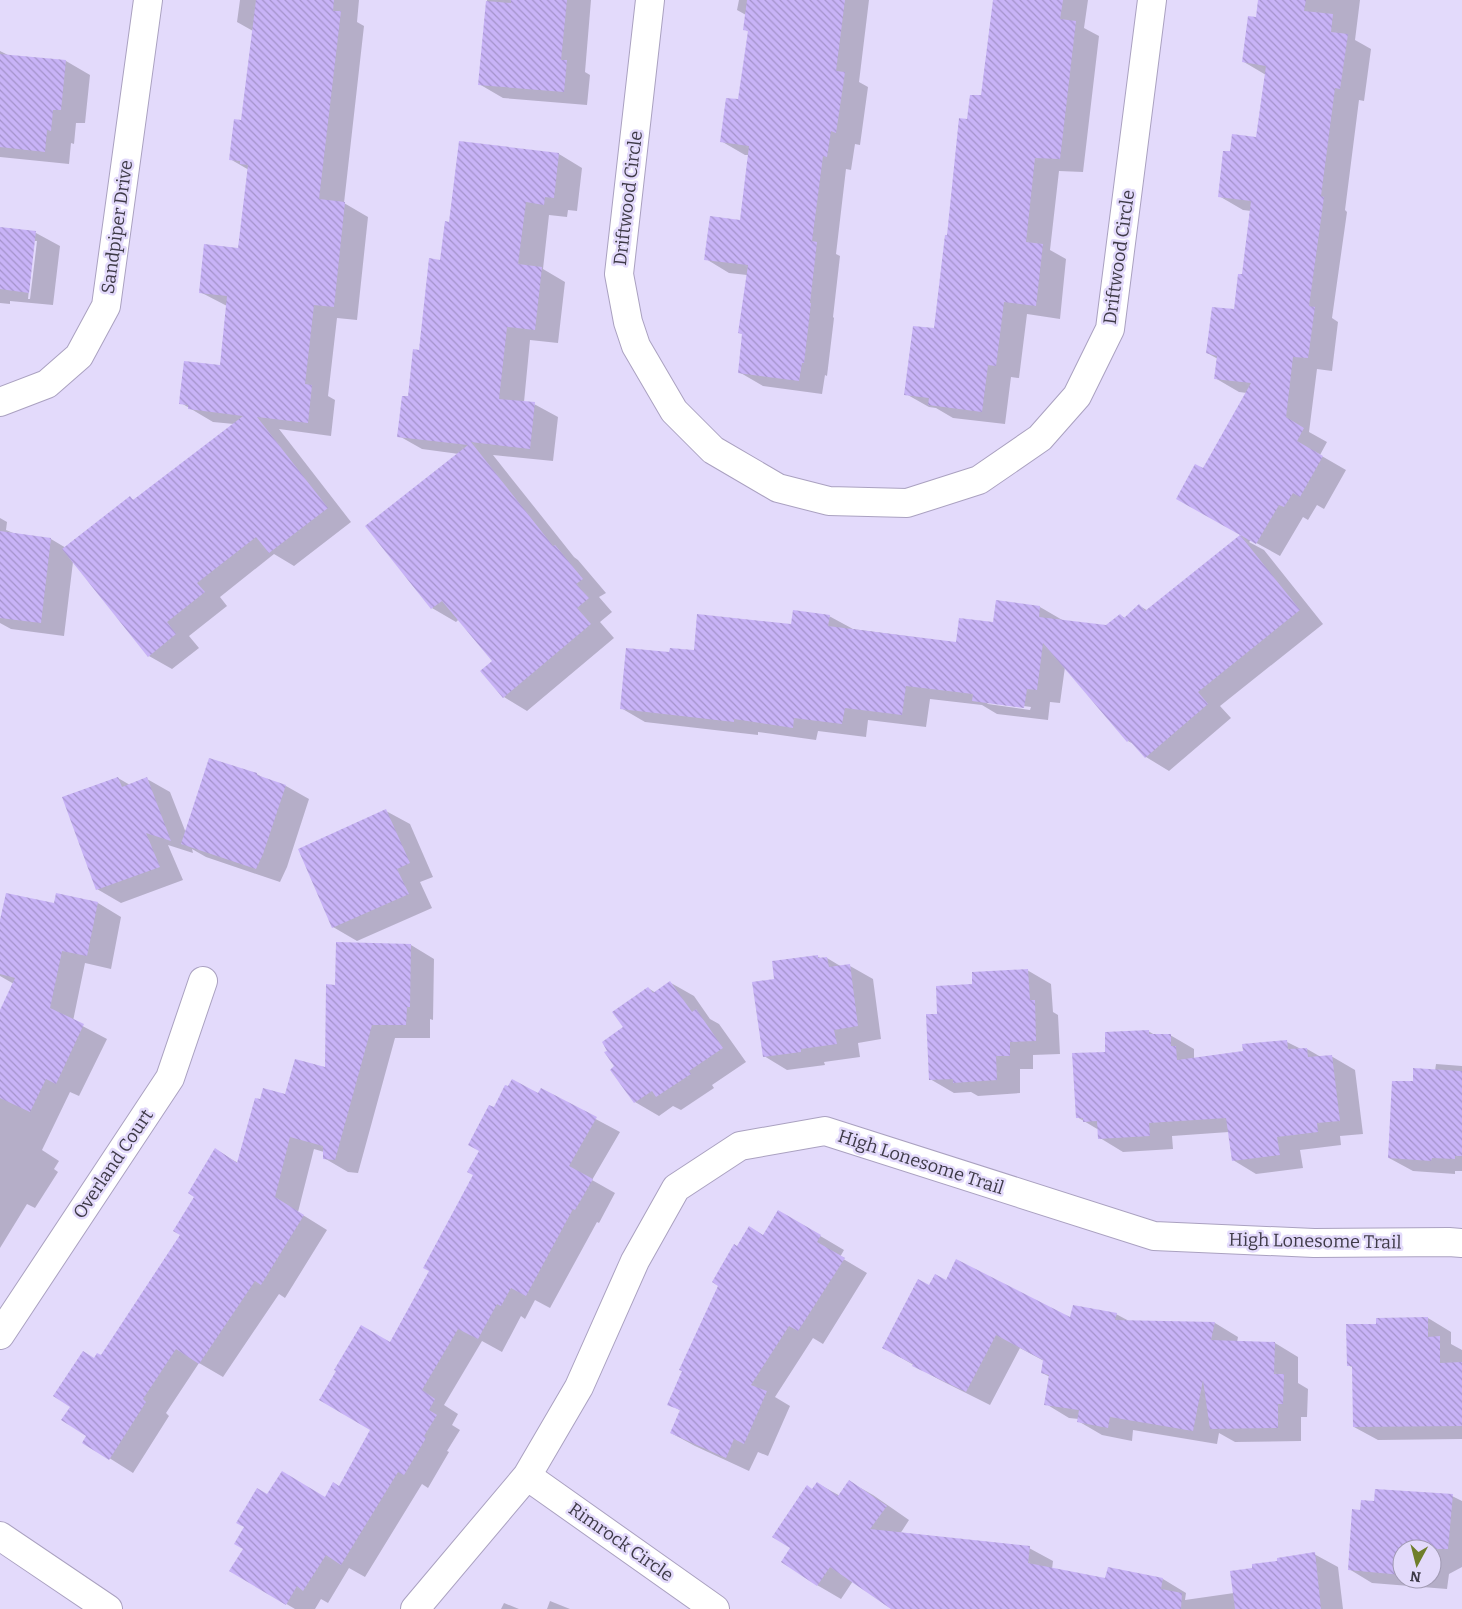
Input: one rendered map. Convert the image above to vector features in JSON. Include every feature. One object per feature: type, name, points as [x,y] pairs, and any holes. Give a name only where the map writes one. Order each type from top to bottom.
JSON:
[{"type":"street","name":"Sandpiper Drive","points":[[0,402],[47,384],[79,356],[106,306],[148,0]]},
{"type":"street","name":"Driftwood Circle","points":[[650,0],[619,274],[628,322],[636,346],[680,418],[713,450],[778,488],[829,501],[907,503],[979,480],[1040,438],[1078,396],[1110,329],[1152,0]]},
{"type":"street","name":"Overland Court","points":[[0,1335],[170,1078],[202,981]]},
{"type":"street","name":"High Lonesome Trail","points":[[415,1609],[527,1476],[579,1387],[635,1261],[676,1188],[740,1146],[825,1131],[1154,1236],[1314,1243],[1462,1243]]},
{"type":"street","name":"Rimrock Circle","points":[[527,1476],[715,1609]]},
{"type":"street","points":[[0,1536],[108,1609]]},
{"type":"building","points":[[256,0],[334,0],[333,11],[341,11],[319,199],[345,202],[334,307],[314,305],[305,384],[312,385],[308,423],[257,417],[328,508],[269,553],[256,537],[197,583],[205,592],[167,622],[176,634],[148,657],[62,549],[130,496],[133,500],[243,416],[188,409],[188,405],[179,404],[184,361],[220,365],[227,296],[199,293],[204,244],[238,248],[248,165],[240,164],[240,161],[229,160],[234,119],[241,120]]},
{"type":"building","points":[[511,0],[567,0],[561,60],[567,60],[564,92],[478,85],[486,1],[511,3]]},
{"type":"building","points":[[747,0],[845,0],[836,71],[845,72],[836,133],[831,131],[827,157],[823,156],[812,241],[817,242],[811,303],[804,363],[802,363],[799,381],[738,373],[742,334],[738,333],[748,265],[704,260],[710,216],[740,220],[749,146],[720,142],[726,98],[738,99],[748,31],[743,30]]},
{"type":"building","points":[[993,0],[1063,0],[1060,19],[1076,21],[1060,159],[1035,158],[1026,242],[1043,244],[1036,306],[1004,302],[996,366],[988,365],[982,412],[928,405],[929,398],[904,395],[913,326],[934,328],[945,235],[947,235],[959,118],[967,119],[970,95],[981,95]]},
{"type":"building","points":[[1258,0],[1306,0],[1304,11],[1333,14],[1331,32],[1348,34],[1340,89],[1335,88],[1321,196],[1324,197],[1309,306],[1315,307],[1308,358],[1293,357],[1286,417],[1304,428],[1297,441],[1323,456],[1300,497],[1293,493],[1284,507],[1279,505],[1256,544],[1176,499],[1195,464],[1203,468],[1251,383],[1214,379],[1217,356],[1206,353],[1212,307],[1234,309],[1238,274],[1242,274],[1251,201],[1218,197],[1223,151],[1230,151],[1232,134],[1256,137],[1266,66],[1242,62],[1248,16],[1256,17]]},
{"type":"building","points":[[0,54],[66,60],[61,110],[53,110],[51,131],[47,130],[45,152],[0,147]]},
{"type":"building","points":[[459,141],[559,153],[554,198],[545,197],[544,205],[526,202],[518,264],[542,267],[535,330],[507,327],[499,399],[535,402],[530,449],[471,442],[553,546],[555,545],[583,579],[576,584],[589,598],[577,608],[591,624],[503,698],[480,671],[492,661],[442,601],[431,609],[365,526],[468,445],[397,437],[402,396],[408,396],[413,349],[419,350],[429,258],[440,260],[445,221],[449,222]]},
{"type":"building","points":[[0,227],[36,231],[29,293],[0,289]]},
{"type":"building","points":[[0,531],[51,538],[41,623],[0,618]]},
{"type":"building","points":[[1240,535],[1300,610],[1198,692],[1208,704],[1145,758],[1129,740],[1127,742],[1043,643],[1037,690],[1027,689],[1024,708],[972,701],[973,694],[906,686],[902,715],[845,708],[842,724],[794,718],[793,728],[734,719],[734,722],[620,709],[626,648],[669,652],[670,648],[694,650],[697,614],[791,624],[793,610],[830,615],[828,626],[956,642],[959,618],[993,622],[996,600],[1040,606],[1039,617],[1106,625],[1120,614],[1124,618],[1139,604],[1145,611]]},
{"type":"building","points":[[209,758],[257,773],[257,775],[286,785],[263,854],[256,869],[181,844]]},
{"type":"building","points":[[118,777],[122,787],[147,777],[171,841],[146,833],[160,867],[96,890],[62,797]]},
{"type":"building","points":[[386,809],[410,863],[397,869],[409,894],[332,928],[298,849]]},
{"type":"building","points":[[6,893],[54,903],[56,893],[98,902],[87,956],[62,951],[50,1008],[84,1024],[56,1084],[46,1079],[30,1112],[0,1098],[0,1010],[15,978],[0,974],[0,920]]},
{"type":"building","points":[[336,942],[411,944],[410,1007],[407,1007],[406,1025],[372,1025],[335,1160],[323,1159],[323,1146],[290,1137],[275,1197],[304,1215],[261,1285],[255,1281],[199,1364],[176,1349],[143,1399],[146,1402],[109,1460],[82,1443],[86,1436],[61,1420],[70,1407],[53,1396],[83,1351],[94,1358],[97,1353],[101,1355],[180,1235],[173,1231],[194,1197],[188,1193],[215,1148],[237,1163],[255,1098],[260,1099],[263,1088],[285,1094],[295,1059],[325,1067],[326,984],[335,985]]},
{"type":"building","points":[[818,955],[818,958],[827,957],[829,967],[850,964],[858,1026],[834,1030],[837,1044],[801,1049],[801,1052],[763,1057],[752,982],[774,979],[772,961]]},
{"type":"building","points":[[1028,969],[1030,1000],[1035,1000],[1036,1041],[1010,1042],[1010,1056],[996,1056],[997,1080],[953,1083],[953,1079],[929,1080],[926,1014],[937,1014],[936,986],[972,984],[972,972]]},
{"type":"building","points":[[670,981],[692,1012],[696,1009],[723,1048],[689,1071],[691,1074],[656,1097],[652,1091],[634,1103],[610,1070],[614,1066],[604,1052],[607,1051],[602,1042],[623,1027],[612,1012],[648,987],[653,993]]},
{"type":"building","points":[[1149,1030],[1149,1034],[1171,1034],[1171,1046],[1176,1046],[1177,1060],[1243,1051],[1242,1044],[1287,1040],[1288,1049],[1307,1048],[1308,1057],[1332,1055],[1340,1121],[1317,1123],[1318,1132],[1277,1137],[1280,1155],[1232,1161],[1226,1118],[1149,1123],[1150,1136],[1098,1139],[1097,1121],[1083,1122],[1083,1118],[1076,1118],[1072,1053],[1105,1052],[1105,1032]]},
{"type":"building","points":[[1413,1068],[1462,1071],[1462,1156],[1455,1156],[1455,1159],[1432,1158],[1431,1161],[1388,1158],[1392,1081],[1413,1081]]},
{"type":"building","points":[[512,1079],[538,1093],[541,1088],[597,1117],[569,1166],[593,1179],[575,1210],[573,1209],[526,1296],[511,1288],[501,1306],[497,1304],[478,1339],[458,1329],[422,1390],[435,1399],[429,1410],[437,1415],[404,1475],[398,1472],[341,1565],[326,1555],[303,1591],[297,1586],[286,1605],[229,1571],[243,1549],[234,1544],[244,1527],[236,1523],[257,1488],[267,1494],[282,1471],[325,1497],[333,1482],[339,1486],[370,1430],[319,1400],[336,1371],[334,1370],[361,1325],[390,1342],[429,1271],[423,1268],[473,1175],[467,1172],[479,1151],[468,1145],[489,1105],[494,1107],[505,1085],[508,1086]]},
{"type":"building","points":[[778,1210],[821,1235],[817,1242],[845,1258],[798,1331],[789,1326],[751,1385],[767,1391],[744,1444],[734,1439],[726,1458],[670,1433],[680,1410],[667,1405],[682,1371],[679,1370],[718,1286],[712,1282],[734,1244],[737,1246],[749,1226],[763,1235]]},
{"type":"building","points":[[956,1259],[1070,1317],[1073,1305],[1117,1313],[1115,1320],[1215,1322],[1211,1340],[1275,1342],[1274,1374],[1284,1374],[1283,1404],[1278,1404],[1278,1428],[1210,1429],[1203,1380],[1193,1431],[1110,1417],[1108,1428],[1077,1422],[1079,1410],[1044,1405],[1049,1375],[1041,1373],[1043,1360],[996,1335],[966,1392],[912,1366],[913,1364],[882,1348],[918,1279],[929,1285],[935,1274],[946,1280]]},
{"type":"building","points":[[1428,1317],[1428,1337],[1440,1336],[1440,1363],[1462,1362],[1462,1426],[1353,1427],[1352,1366],[1347,1366],[1346,1324],[1376,1324],[1376,1318]]},
{"type":"building","points":[[849,1480],[887,1506],[870,1529],[1030,1546],[1028,1563],[1105,1578],[1108,1567],[1163,1578],[1161,1589],[1182,1593],[1181,1609],[891,1609],[830,1567],[817,1586],[781,1562],[790,1548],[772,1537],[807,1485],[812,1489],[817,1482],[838,1496]]},
{"type":"building","points":[[1375,1489],[1453,1494],[1448,1549],[1442,1549],[1442,1539],[1392,1539],[1392,1574],[1348,1570],[1352,1509],[1360,1510],[1361,1500],[1374,1501]]},
{"type":"building","points":[[1315,1552],[1321,1609],[1235,1609],[1230,1571],[1252,1568],[1252,1564],[1277,1561],[1277,1558]]}]
